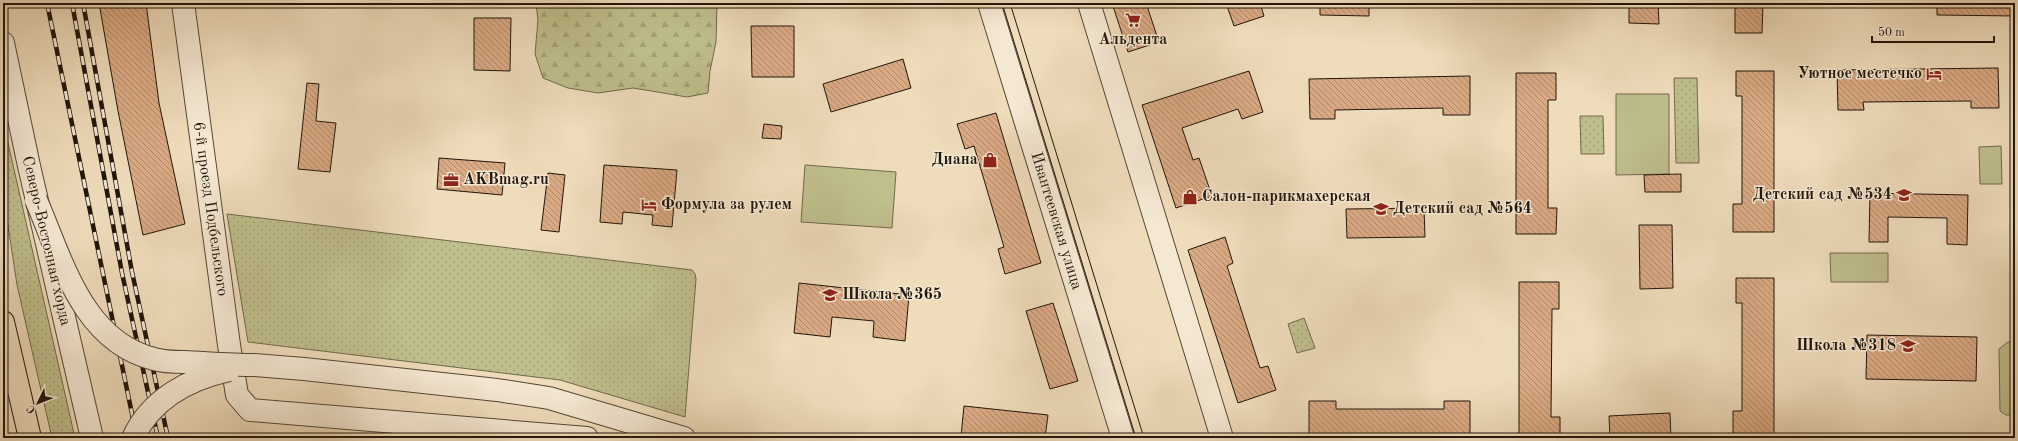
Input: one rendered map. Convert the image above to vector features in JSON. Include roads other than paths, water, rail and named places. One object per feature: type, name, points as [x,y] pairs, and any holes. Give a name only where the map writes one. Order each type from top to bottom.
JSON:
[{"type":"main road","points":[[3,322],[30,438]]},
{"type":"street","name":"6-й проезд Подбельского","points":[[183,3],[228,345],[237,394],[250,410],[587,438]]},
{"type":"street","name":"Ивантеевская улица","points":[[989,3],[1123,438]]},
{"type":"street","points":[[1089,3],[1222,438]]},
{"type":"street","name":"Северо-Восточная хорда","points":[[3,43],[36,200],[92,438]]},
{"type":"street","points":[[36,200],[74,288],[83,305],[104,332],[114,341],[140,355],[164,362],[254,365],[304,369],[496,390],[549,398],[684,438]]},
{"type":"street","points":[[134,438],[144,419],[152,408],[185,385],[224,371],[254,365]]},
{"type":"tram line","points":[[1002,3],[1136,438]]},
{"type":"tram line","points":[[1010,3],[1144,438]]},
{"type":"railway","points":[[47,3],[137,438]]},
{"type":"railway","points":[[72,3],[122,273],[158,438]]},
{"type":"railway","points":[[83,3],[132,272],[168,438]]},
{"type":"place","name":"Альдента","points":[[1133,20]]},
{"type":"place","name":"Уютное местечко","points":[[1934,74]]},
{"type":"place","name":"Диана","points":[[990,160]]},
{"type":"place","name":"AKBmag.ru","points":[[451,180]]},
{"type":"place","name":"Детский сад №534","points":[[1904,195]]},
{"type":"place","name":"Салон-парикмахерская","points":[[1190,197]]},
{"type":"place","name":"Формула за рулем","points":[[649,205]]},
{"type":"place","name":"Детский сад №564","points":[[1381,209]]},
{"type":"place","name":"Школа №365","points":[[830,295]]},
{"type":"place","name":"Школа №318","points":[[1908,346]]}]
